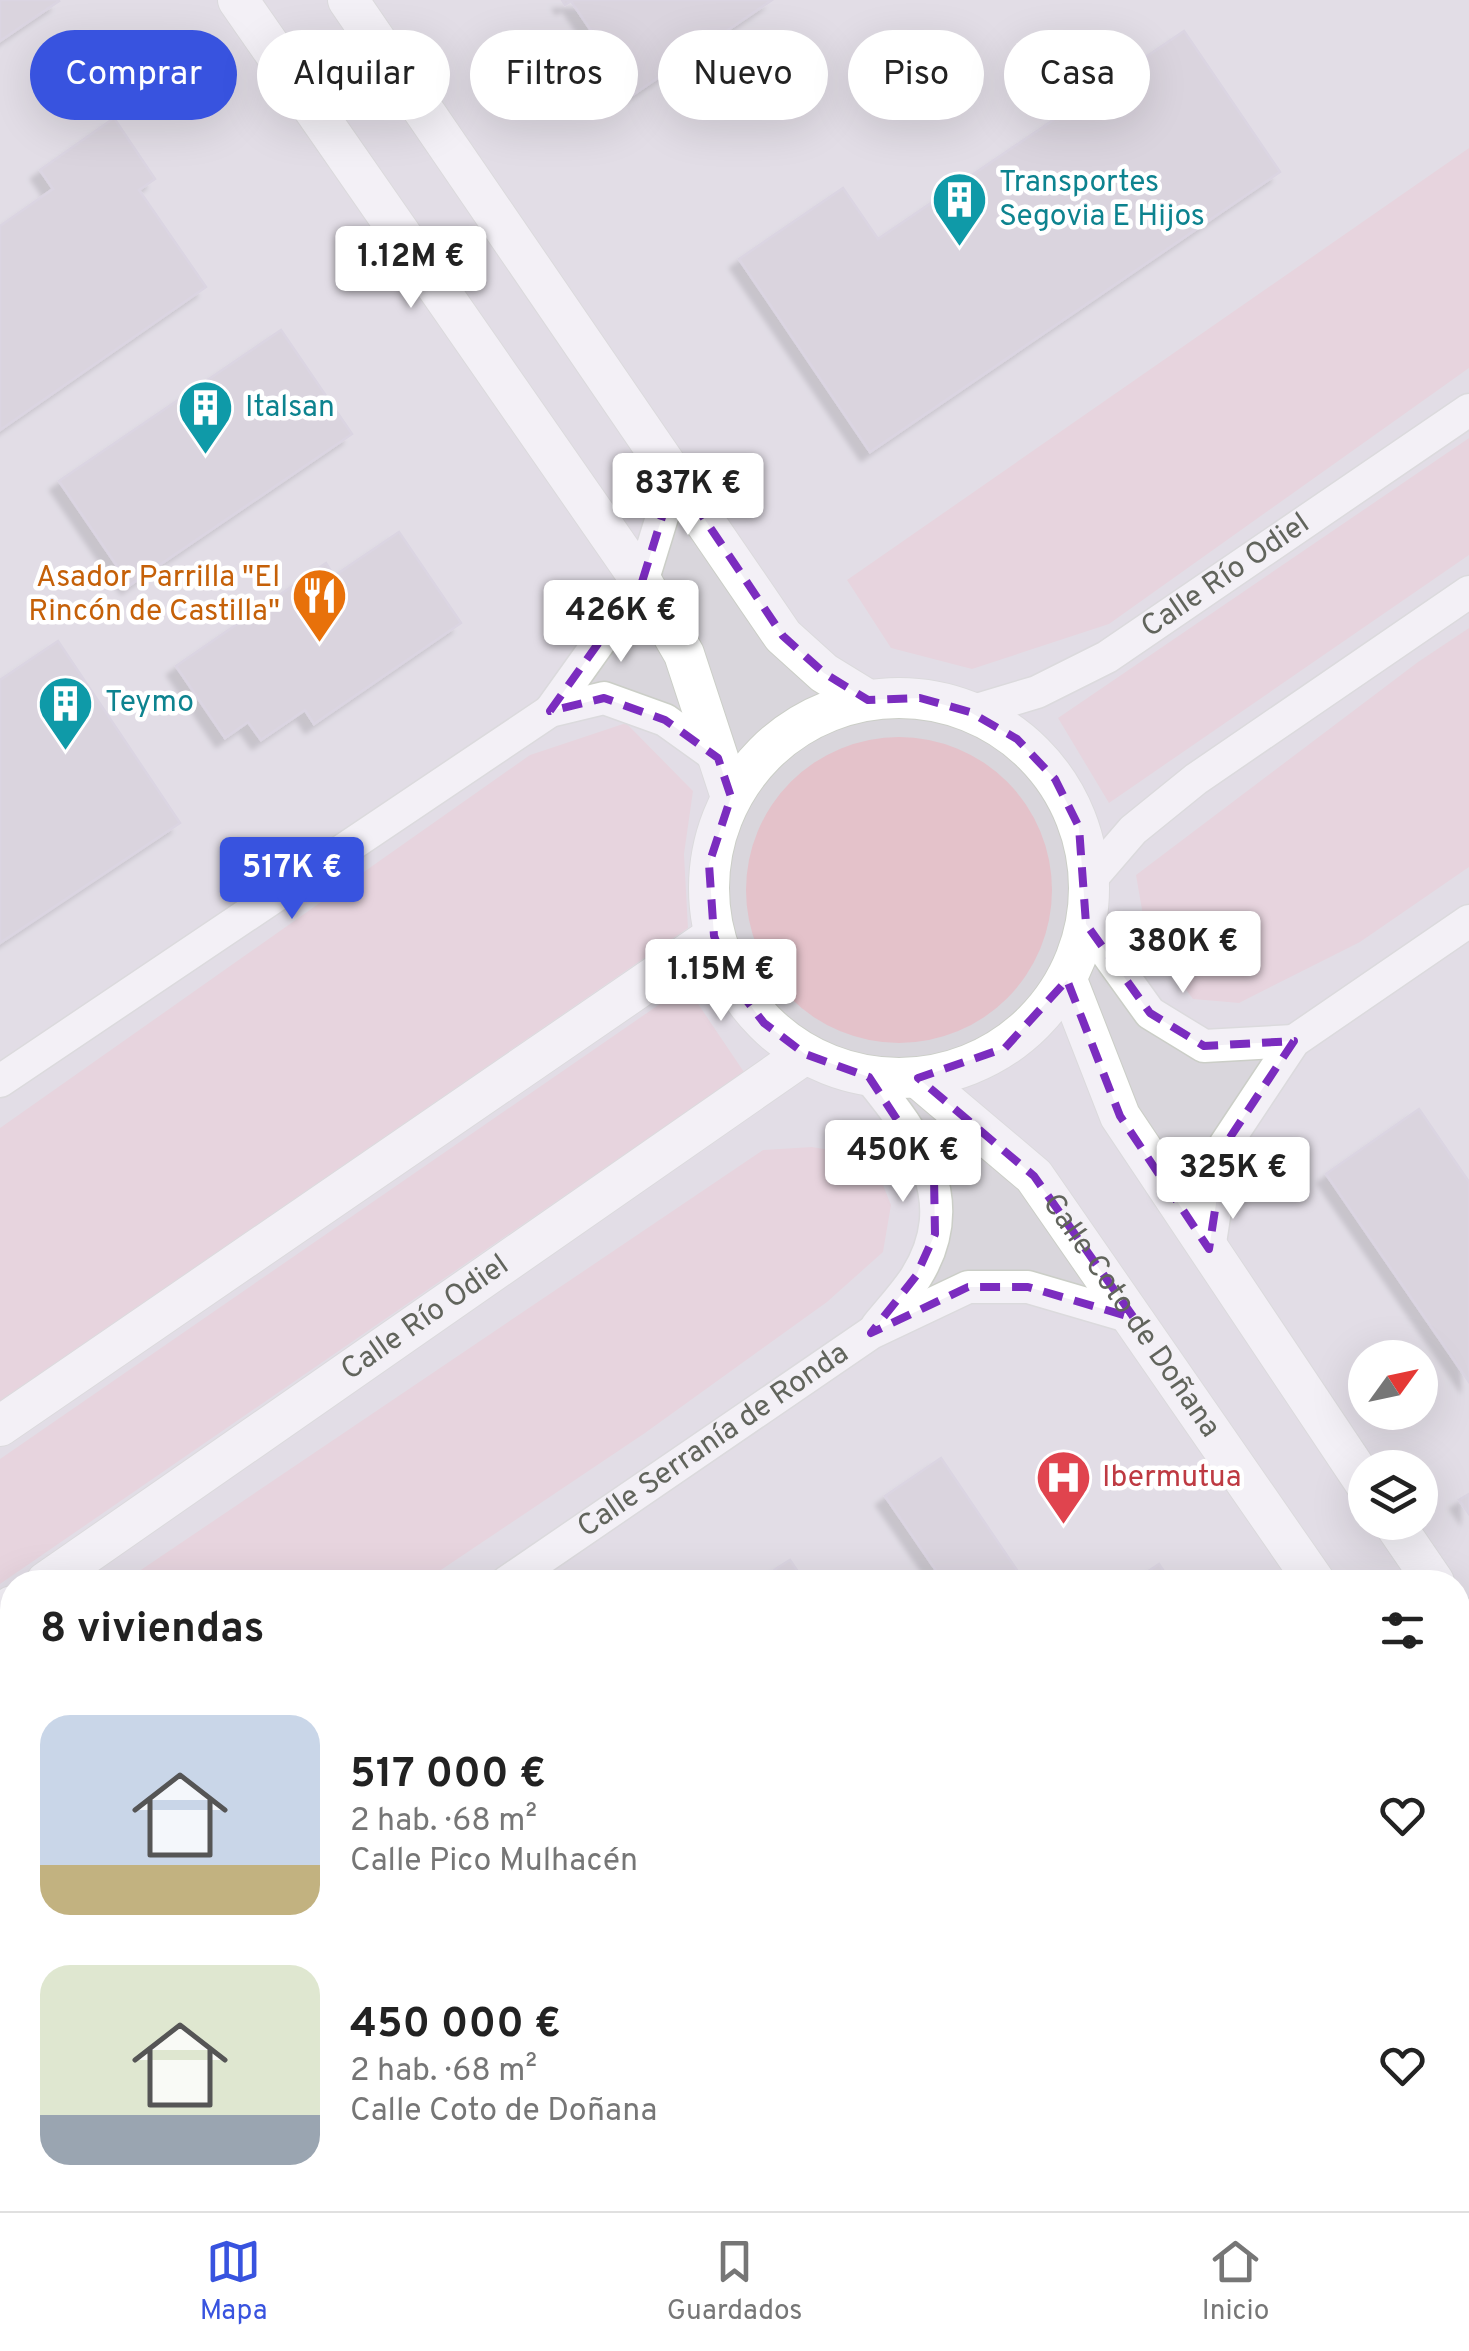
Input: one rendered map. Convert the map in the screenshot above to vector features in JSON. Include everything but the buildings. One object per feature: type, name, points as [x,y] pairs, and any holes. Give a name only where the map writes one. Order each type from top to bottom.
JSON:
[{"type":"street","points":[[238,0],[642,582],[684,654],[731,796]]},
{"type":"street","points":[[348,0],[783,636],[824,673],[868,700]]},
{"type":"street","name":"Calle Río Odiel","points":[[970,712],[1037,692],[1107,658],[1469,410]]},
{"type":"street","points":[[550,711],[642,582],[675,476]]},
{"type":"street","points":[[1089,881],[1133,830],[1196,779],[1469,592]]},
{"type":"street","points":[[0,1081],[550,711],[604,698],[665,720],[718,758]]},
{"type":"street","points":[[920,698],[970,712],[1017,738],[1054,779],[1079,827],[1089,881],[1086,924],[1067,980],[1040,1017],[1004,1048],[963,1068],[918,1078],[868,1077],[805,1054],[764,1024],[733,982],[714,936],[709,864],[731,796],[756,761],[788,732],[826,711],[868,700],[920,698]]},
{"type":"street","points":[[1209,1249],[1224,1145],[1294,1041],[1469,920]]},
{"type":"street","points":[[1086,924],[1150,1012],[1204,1046],[1294,1041]]},
{"type":"street","points":[[0,1426],[714,936]]},
{"type":"street","points":[[1067,980],[1120,1116],[1348,1457]]},
{"type":"street","name":"Calle Río Odiel","points":[[63,1570],[805,1054]]},
{"type":"street","points":[[868,1077],[902,1118],[934,1176],[935,1220],[935,1234],[916,1276],[872,1333]]},
{"type":"street","name":"Calle Coto de Doñana","points":[[918,1078],[1034,1176],[1308,1570]]},
{"type":"street","points":[[872,1333],[968,1286],[1028,1287],[1134,1318]]},
{"type":"street","name":"Calle Serranía de Ronda","points":[[525,1570],[872,1333]]},
{"type":"street","points":[[1405,1540],[1426,1570]]},
{"type":"highlighted area","points":[[675,475],[783,636],[824,673],[868,700],[920,698],[970,712],[1017,739],[1055,779],[1079,827],[1086,924],[1150,1013],[1204,1046],[1294,1041],[1225,1145],[1209,1249],[1120,1116],[1067,980],[1005,1048],[918,1078],[1034,1176],[1134,1318],[1028,1287],[968,1287],[871,1333],[916,1276],[935,1234],[934,1176],[869,1077],[805,1054],[764,1023],[733,983],[714,936],[709,864],[731,797],[718,758],[665,720],[604,698],[550,711],[642,582]]},
{"type":"shaded area","points":[[0,0],[1469,0],[1469,1570],[0,1570]]},
{"type":"shaded area","points":[[1469,148],[1469,368],[1109,624],[972,669],[891,648],[847,580]]},
{"type":"shaded area","points":[[1469,438],[1469,555],[1109,803],[1058,718]]},
{"type":"shaded area","points":[[1469,628],[1469,867],[1360,942],[1239,1003],[1193,999],[1147,939],[1136,875],[1418,662]]},
{"type":"shaded area","points":[[626,723],[693,791],[684,854],[688,928],[0,1401],[0,1128],[530,755]]},
{"type":"shaded area","points":[[899,737],[929,740],[957,749],[984,763],[1007,782],[1026,805],[1040,832],[1049,860],[1049,920],[1040,948],[1026,975],[1007,998],[984,1017],[957,1031],[929,1040],[899,1043],[869,1040],[841,1031],[814,1017],[791,998],[772,975],[758,948],[749,920],[746,890],[749,860],[758,832],[772,805],[791,782],[814,763],[841,749],[869,740]]},
{"type":"shaded area","points":[[686,986],[744,1072],[20,1570],[0,1570],[0,1459]]},
{"type":"shaded area","points":[[812,1147],[872,1157],[891,1205],[883,1252],[827,1302],[645,1433],[441,1570],[141,1570],[763,1150]]},
{"type":"place","name":"Transportes Segovia E Hijos","points":[[960,249]]},
{"type":"place","name":"Italsan","points":[[206,457]]},
{"type":"place","name":"Asador Parrilla \"El Rincón de Castilla\"","points":[[319,644]]},
{"type":"place","name":"Teymo","points":[[66,752]]},
{"type":"place","name":"Ibermutua","points":[[1063,1527]]}]
